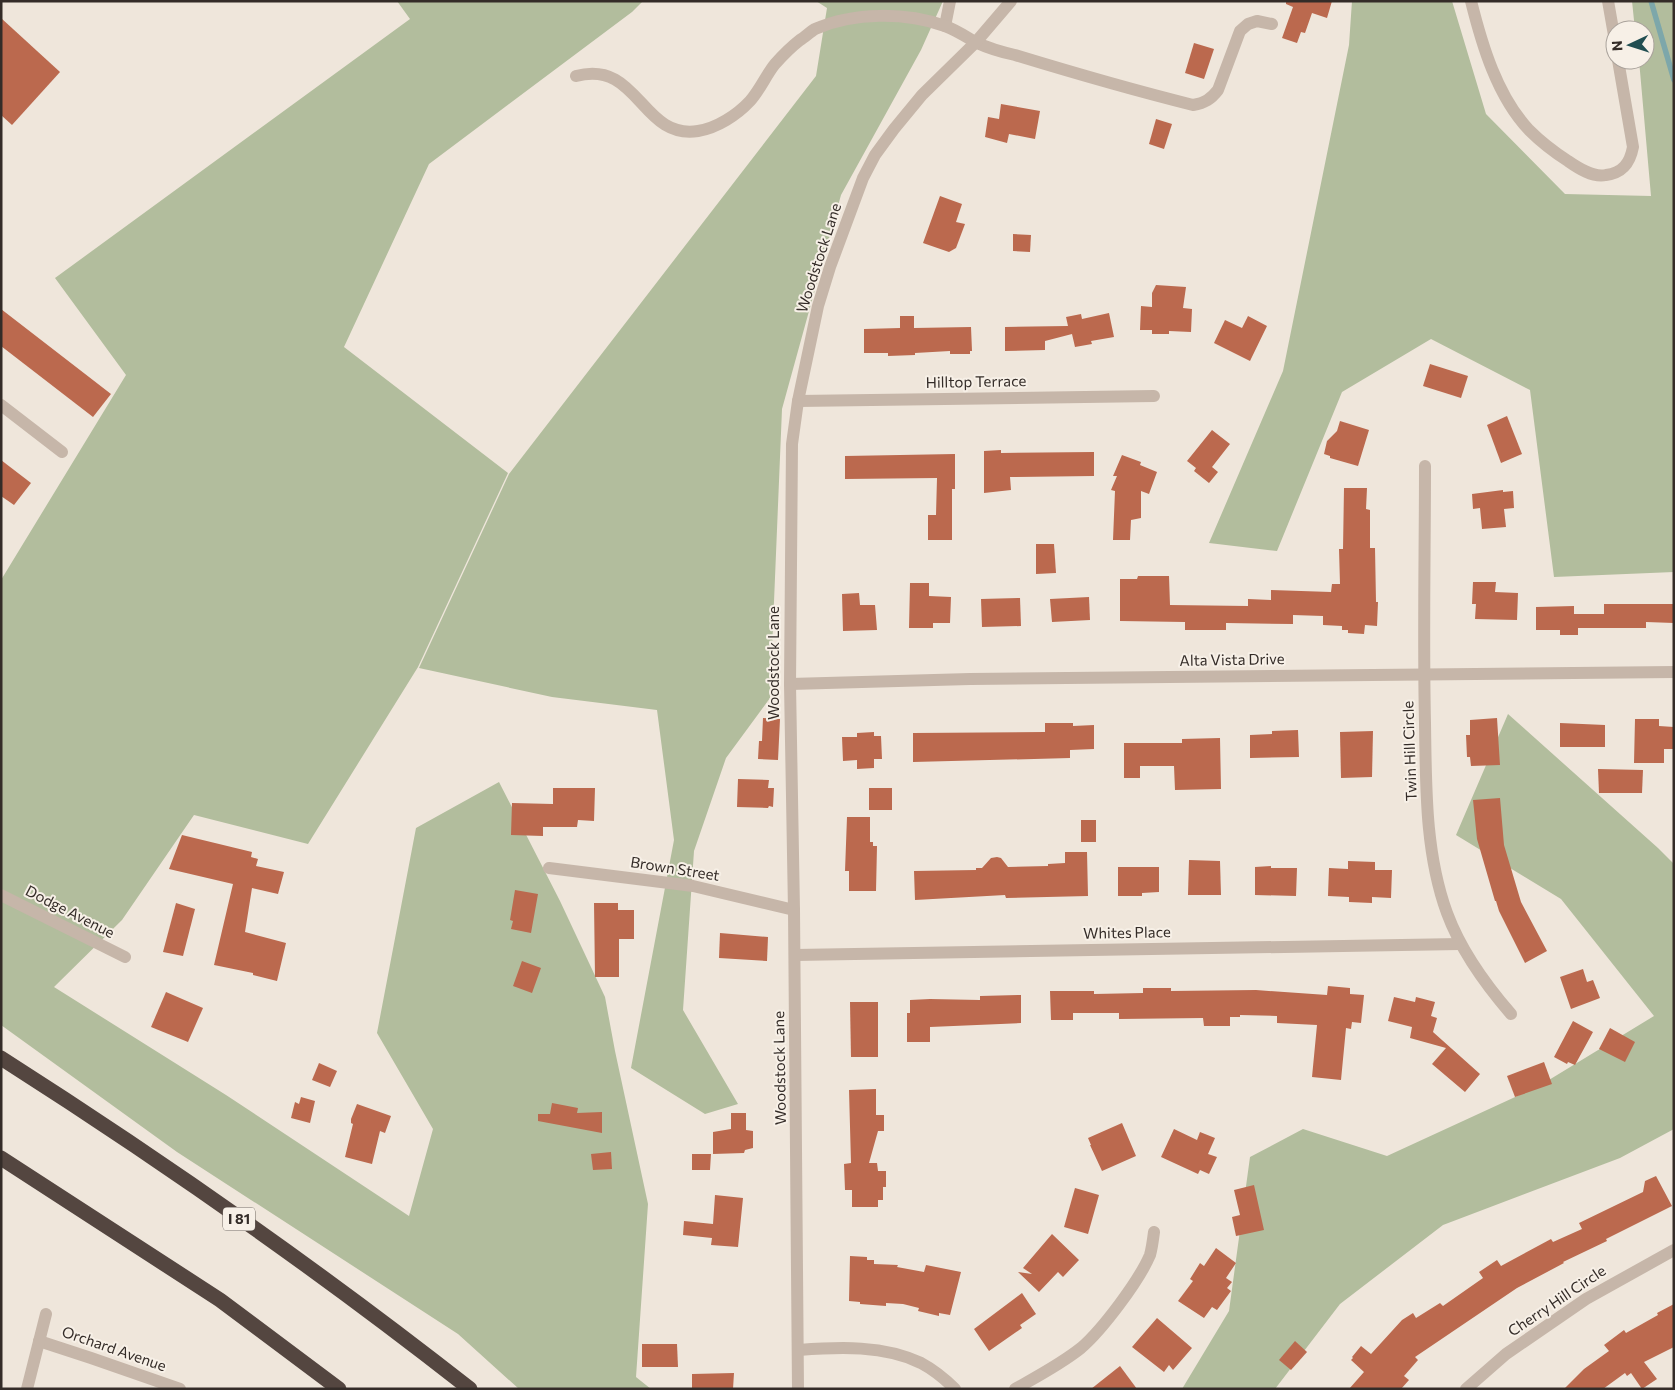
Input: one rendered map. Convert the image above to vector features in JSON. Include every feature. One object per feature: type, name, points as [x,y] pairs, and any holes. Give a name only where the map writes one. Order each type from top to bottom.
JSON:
[{"type":"highway","name":"I 81","points":[[1,1058],[192,1186],[308,1267],[470,1389]]},
{"type":"highway","points":[[1,1158],[220,1300],[339,1389]]},
{"type":"street","points":[[945,26],[950,1]]},
{"type":"street","name":"Woodstock Lane","points":[[798,1389],[795,955],[790,684],[792,444],[798,401],[818,306],[830,267],[863,178],[875,155],[922,96],[976,42],[1011,1]]},
{"type":"street","points":[[1471,1],[1478,30],[1496,78],[1513,110],[1528,129],[1550,149],[1574,166],[1592,174],[1604,176],[1617,172],[1626,166],[1631,158],[1633,148],[1620,70]]},
{"type":"street","points":[[1608,1],[1611,20]]},
{"type":"street","points":[[576,76],[598,73],[615,78],[626,86],[659,121],[685,132],[700,131],[718,125],[735,115],[750,101],[775,64],[789,48],[814,30],[843,20],[884,16],[912,18],[945,26],[995,50],[1108,84],[1193,105],[1204,103],[1213,97],[1218,90],[1240,31],[1248,24],[1258,21],[1272,24]]},
{"type":"street","name":"Hilltop Terrace","points":[[798,401],[1154,396]]},
{"type":"street","points":[[1,405],[62,452]]},
{"type":"street","name":"Twin Hill Circle","points":[[1425,466],[1425,765],[1430,845],[1439,888],[1460,944],[1487,986],[1511,1014]]},
{"type":"street","name":"Alta Vista Drive","points":[[790,684],[970,679],[1674,672]]},
{"type":"street","name":"Brown Street","points":[[549,868],[693,886],[794,910]]},
{"type":"street","name":"Dodge Avenue","points":[[1,895],[125,957]]},
{"type":"street","name":"Whites Place","points":[[795,955],[1460,944]]},
{"type":"street","points":[[1016,1389],[1056,1366],[1081,1348],[1099,1330],[1133,1285],[1150,1254],[1154,1232]]},
{"type":"street","name":"Cherry Hill Circle","points":[[1466,1389],[1506,1354],[1586,1299],[1674,1250]]},
{"type":"street","points":[[27,1389],[46,1314]]},
{"type":"street","name":"Orchard Avenue","points":[[39,1342],[180,1389]]},
{"type":"street","points":[[799,1350],[834,1347],[866,1349],[898,1355],[920,1363],[941,1376],[955,1389]]},
{"type":"green space","points":[[397,1],[643,1],[632,12],[429,164],[344,347],[508,473],[418,667],[308,844],[194,815],[122,920],[54,987],[226,1095],[409,1216],[433,1129],[377,1033],[416,828],[499,782],[560,901],[605,997],[648,1204],[636,1377],[651,1389],[519,1389],[458,1334],[177,1152],[1,1025],[1,580],[126,375],[55,278],[410,19]]},
{"type":"green space","points":[[816,1],[943,1],[921,50],[841,195],[782,409],[770,698],[726,758],[694,851],[683,1010],[738,1104],[705,1114],[631,1068],[674,840],[657,710],[552,697],[419,668],[509,474],[816,76],[827,8]]},
{"type":"green space","points":[[1352,1],[1452,1],[1486,114],[1565,194],[1651,196],[1640,70],[1655,70],[1655,20],[1634,20],[1632,1],[1674,1],[1674,572],[1554,577],[1530,390],[1431,339],[1342,392],[1277,551],[1209,543],[1283,371],[1349,45]]},
{"type":"green space","points":[[1508,714],[1674,864],[1674,1129],[1620,1158],[1443,1225],[1340,1304],[1275,1389],[1182,1389],[1229,1311],[1250,1157],[1303,1129],[1387,1156],[1539,1086],[1654,1016],[1561,899],[1456,835]]},
{"type":"building","points":[[1286,1],[1332,1],[1327,18],[1312,13],[1305,33],[1301,32],[1297,43],[1282,38],[1293,7],[1286,4]]},
{"type":"building","points":[[1,18],[60,72],[12,125],[1,115]]},
{"type":"building","points":[[1194,43],[1214,49],[1204,79],[1185,73]]},
{"type":"building","points":[[1001,104],[1040,111],[1035,139],[1009,134],[1007,143],[985,137],[988,117],[999,119]]},
{"type":"building","points":[[1156,119],[1172,124],[1164,149],[1149,144]]},
{"type":"building","points":[[940,196],[962,204],[956,222],[965,224],[956,248],[949,252],[923,243]]},
{"type":"building","points":[[1013,234],[1031,235],[1030,252],[1013,251]]},
{"type":"building","points":[[1156,285],[1186,287],[1183,308],[1192,309],[1191,332],[1169,331],[1169,334],[1152,334],[1152,330],[1140,330],[1141,306],[1152,307],[1152,293]]},
{"type":"building","points":[[1,309],[111,394],[93,417],[1,346]]},
{"type":"building","points":[[1109,313],[1114,337],[1091,341],[1092,344],[1075,347],[1072,334],[1045,341],[1045,350],[1005,351],[1005,327],[1068,326],[1066,317],[1081,314],[1082,319]]},
{"type":"building","points":[[900,316],[914,316],[914,328],[971,327],[972,351],[970,351],[970,354],[950,354],[950,351],[888,356],[888,353],[864,353],[864,329],[900,328]]},
{"type":"building","points":[[1248,316],[1267,326],[1250,361],[1214,343],[1225,320],[1242,328]]},
{"type":"building","points":[[1430,364],[1468,376],[1461,398],[1423,386]]},
{"type":"building","points":[[1507,416],[1522,454],[1501,463],[1487,425]]},
{"type":"building","points":[[1340,421],[1369,430],[1358,466],[1330,458],[1330,456],[1324,454],[1327,441],[1337,431]]},
{"type":"building","points":[[1212,430],[1230,444],[1212,467],[1218,472],[1209,483],[1194,471],[1196,468],[1187,461]]},
{"type":"building","points":[[1001,450],[1001,453],[1094,452],[1094,476],[1010,477],[1011,490],[984,493],[984,451]]},
{"type":"building","points":[[955,454],[955,489],[952,489],[952,540],[928,540],[928,515],[936,515],[937,478],[845,479],[845,456]]},
{"type":"building","points":[[1122,455],[1141,462],[1140,465],[1157,472],[1149,494],[1141,491],[1141,518],[1131,520],[1130,540],[1113,540],[1115,491],[1111,490],[1117,476],[1113,476]]},
{"type":"building","points":[[1,460],[31,483],[14,505],[1,496]]},
{"type":"building","points":[[1344,488],[1367,488],[1366,509],[1370,510],[1370,548],[1375,548],[1376,602],[1378,602],[1377,626],[1365,625],[1364,634],[1348,633],[1348,630],[1342,630],[1342,626],[1323,625],[1323,616],[1293,615],[1293,624],[1226,623],[1226,630],[1185,630],[1185,622],[1120,621],[1120,579],[1137,579],[1138,576],[1169,576],[1170,605],[1248,606],[1248,599],[1271,600],[1271,590],[1331,592],[1332,584],[1340,584],[1339,549],[1343,549]]},
{"type":"building","points":[[1503,490],[1503,492],[1513,491],[1514,508],[1504,509],[1506,527],[1482,529],[1480,508],[1473,509],[1472,494]]},
{"type":"building","points":[[1036,544],[1054,544],[1056,573],[1036,574]]},
{"type":"building","points":[[1473,582],[1496,582],[1495,592],[1518,593],[1517,620],[1475,619],[1476,604],[1472,604]]},
{"type":"building","points":[[910,583],[929,583],[929,596],[951,597],[950,623],[933,623],[933,628],[909,628]]},
{"type":"building","points":[[859,593],[860,605],[875,605],[877,630],[843,631],[842,594]]},
{"type":"building","points":[[1089,597],[1090,620],[1052,622],[1050,599]]},
{"type":"building","points":[[1020,598],[1021,626],[982,627],[981,599]]},
{"type":"building","points":[[1604,604],[1674,604],[1674,623],[1646,622],[1646,628],[1578,628],[1578,635],[1560,635],[1560,630],[1536,630],[1536,607],[1574,606],[1574,614],[1604,614]]},
{"type":"building","points":[[763,718],[780,719],[778,760],[758,759],[759,741],[762,741]]},
{"type":"building","points":[[1497,718],[1500,765],[1471,766],[1470,757],[1467,757],[1466,735],[1470,735],[1470,720]]},
{"type":"building","points":[[1635,719],[1659,719],[1659,726],[1674,727],[1674,749],[1664,749],[1664,763],[1634,763]]},
{"type":"building","points":[[1045,723],[1073,723],[1073,726],[1094,725],[1094,749],[1070,750],[1070,758],[913,762],[913,733],[1045,732]]},
{"type":"building","points":[[1560,723],[1605,725],[1605,747],[1560,747]]},
{"type":"building","points":[[1298,730],[1299,757],[1250,758],[1250,735],[1272,734],[1272,731]]},
{"type":"building","points":[[1373,731],[1372,777],[1341,778],[1340,732]]},
{"type":"building","points":[[874,732],[874,736],[881,736],[882,759],[874,759],[874,768],[857,769],[857,760],[843,761],[842,737],[857,737],[857,733]]},
{"type":"building","points":[[1220,738],[1221,789],[1175,790],[1174,766],[1140,766],[1140,778],[1124,778],[1124,743],[1182,743],[1182,739]]},
{"type":"building","points":[[1598,769],[1643,770],[1642,793],[1599,793]]},
{"type":"building","points":[[738,779],[769,780],[768,788],[774,788],[773,807],[737,807]]},
{"type":"building","points":[[553,788],[595,788],[594,821],[578,820],[577,827],[543,827],[543,836],[511,835],[512,803],[553,804]]},
{"type":"building","points":[[869,788],[892,788],[892,810],[869,810]]},
{"type":"building","points":[[1500,798],[1504,845],[1521,902],[1547,951],[1525,963],[1495,901],[1477,839],[1473,800]]},
{"type":"building","points":[[847,817],[870,817],[870,842],[873,842],[873,846],[877,846],[876,891],[849,891],[849,871],[845,871]]},
{"type":"building","points":[[1081,820],[1096,820],[1096,842],[1081,842]]},
{"type":"building","points":[[182,835],[252,852],[251,857],[258,859],[256,866],[284,872],[278,894],[252,888],[245,932],[286,943],[277,981],[253,975],[253,973],[214,965],[233,884],[169,869]]},
{"type":"building","points":[[1065,852],[1087,852],[1088,896],[1006,898],[1005,895],[915,900],[914,871],[976,870],[976,868],[982,868],[991,858],[997,857],[1001,858],[1008,867],[1048,866],[1048,864],[1065,863]]},
{"type":"building","points":[[1189,860],[1220,861],[1221,895],[1188,895]]},
{"type":"building","points":[[1348,861],[1375,862],[1375,870],[1392,870],[1391,898],[1372,897],[1372,903],[1349,902],[1349,897],[1328,896],[1329,868],[1348,869]]},
{"type":"building","points":[[1271,866],[1271,868],[1297,868],[1296,896],[1255,895],[1255,867]]},
{"type":"building","points":[[1118,867],[1159,867],[1159,892],[1142,893],[1142,896],[1118,896]]},
{"type":"building","points":[[515,890],[538,894],[531,933],[511,929],[513,921],[510,920]]},
{"type":"building","points":[[176,903],[195,909],[183,956],[163,952]]},
{"type":"building","points":[[594,903],[618,903],[618,910],[634,910],[634,939],[619,939],[619,977],[595,977]]},
{"type":"building","points":[[720,933],[768,937],[767,961],[719,958]]},
{"type":"building","points":[[522,961],[541,968],[532,993],[513,986]]},
{"type":"building","points":[[1583,969],[1587,982],[1593,980],[1600,998],[1571,1009],[1560,977]]},
{"type":"building","points":[[1328,986],[1350,988],[1350,994],[1364,995],[1361,1023],[1352,1022],[1351,1029],[1346,1028],[1341,1080],[1312,1077],[1317,1025],[1277,1023],[1277,1016],[1240,1015],[1240,1017],[1230,1017],[1230,1026],[1204,1026],[1203,1018],[1119,1019],[1119,1013],[1073,1013],[1073,1020],[1051,1020],[1050,991],[1094,991],[1094,994],[1143,993],[1143,988],[1171,988],[1171,991],[1256,990],[1327,995]]},
{"type":"building","points":[[166,992],[203,1008],[188,1042],[151,1027]]},
{"type":"building","points":[[1021,995],[1021,1023],[930,1027],[930,1042],[907,1042],[907,1013],[910,1013],[910,1000],[980,1000],[980,996]]},
{"type":"building","points":[[1394,997],[1415,1002],[1416,997],[1435,1002],[1431,1016],[1437,1018],[1433,1032],[1480,1074],[1465,1092],[1432,1064],[1446,1048],[1410,1038],[1412,1027],[1388,1021]]},
{"type":"building","points":[[850,1002],[878,1002],[878,1057],[851,1057]]},
{"type":"building","points":[[1573,1021],[1593,1032],[1575,1065],[1568,1062],[1567,1064],[1554,1057]]},
{"type":"building","points":[[1610,1028],[1635,1042],[1625,1062],[1599,1049]]},
{"type":"building","points":[[1544,1062],[1552,1084],[1515,1097],[1507,1076]]},
{"type":"building","points":[[319,1063],[337,1071],[330,1087],[312,1080]]},
{"type":"building","points":[[876,1089],[876,1115],[884,1115],[884,1131],[878,1131],[869,1163],[877,1163],[878,1171],[886,1171],[886,1187],[883,1187],[883,1200],[878,1200],[878,1207],[852,1207],[852,1190],[845,1190],[844,1164],[851,1163],[849,1090]]},
{"type":"building","points":[[301,1097],[315,1101],[310,1123],[291,1118],[295,1102],[299,1104]]},
{"type":"building","points":[[552,1103],[578,1108],[577,1113],[602,1112],[602,1133],[538,1121],[538,1114],[550,1114]]},
{"type":"building","points":[[357,1104],[391,1116],[385,1133],[380,1131],[372,1164],[345,1157],[353,1124],[351,1119]]},
{"type":"building","points":[[731,1113],[746,1113],[746,1130],[753,1131],[753,1148],[745,1150],[744,1153],[713,1154],[713,1132],[731,1129]]},
{"type":"building","points":[[1122,1123],[1136,1156],[1102,1171],[1088,1138]]},
{"type":"building","points":[[1174,1129],[1197,1140],[1200,1132],[1215,1138],[1208,1154],[1217,1157],[1209,1174],[1200,1170],[1198,1174],[1161,1157]]},
{"type":"building","points":[[611,1152],[612,1169],[593,1170],[591,1154]]},
{"type":"building","points":[[692,1154],[711,1154],[710,1170],[692,1170]]},
{"type":"building","points":[[1656,1176],[1672,1206],[1606,1239],[1607,1241],[1563,1262],[1517,1288],[1415,1357],[1418,1360],[1404,1376],[1409,1380],[1401,1389],[1349,1389],[1364,1372],[1351,1360],[1361,1346],[1371,1354],[1402,1320],[1413,1313],[1416,1318],[1440,1303],[1443,1306],[1483,1278],[1479,1272],[1497,1260],[1501,1266],[1551,1239],[1553,1242],[1582,1229],[1579,1223],[1643,1192],[1645,1181]]},
{"type":"building","points":[[1254,1185],[1264,1230],[1236,1236],[1232,1217],[1240,1215],[1234,1190]]},
{"type":"building","points":[[1075,1188],[1099,1195],[1088,1234],[1064,1227]]},
{"type":"building","points":[[715,1195],[743,1198],[738,1247],[711,1245],[712,1238],[683,1235],[684,1221],[713,1224]]},
{"type":"building","points":[[1052,1234],[1079,1260],[1063,1277],[1058,1272],[1039,1292],[1018,1272],[1032,1274],[1023,1268]]},
{"type":"building","points":[[1216,1248],[1236,1263],[1226,1278],[1232,1282],[1227,1288],[1231,1291],[1217,1310],[1212,1307],[1204,1318],[1178,1301],[1193,1281],[1190,1279],[1200,1263],[1204,1266]]},
{"type":"building","points":[[850,1256],[867,1257],[867,1260],[874,1260],[874,1264],[898,1265],[897,1267],[924,1272],[926,1265],[961,1272],[950,1315],[939,1313],[939,1316],[918,1311],[919,1308],[903,1304],[886,1303],[886,1306],[849,1301]]},
{"type":"building","points":[[1022,1293],[1036,1314],[1020,1325],[1022,1328],[989,1351],[974,1329]]},
{"type":"building","points":[[1674,1304],[1674,1347],[1644,1362],[1657,1379],[1642,1389],[1631,1373],[1627,1376],[1625,1373],[1603,1389],[1564,1389],[1584,1369],[1609,1351],[1604,1345],[1624,1330],[1626,1333]]},
{"type":"building","points":[[1157,1318],[1192,1348],[1173,1370],[1169,1365],[1164,1372],[1132,1347]]},
{"type":"building","points":[[1295,1341],[1307,1352],[1291,1370],[1279,1360]]},
{"type":"building","points":[[642,1344],[677,1344],[678,1367],[642,1367]]},
{"type":"building","points":[[1120,1366],[1137,1389],[1091,1389]]},
{"type":"building","points":[[734,1373],[733,1389],[692,1389],[692,1374]]},
{"type":"waterway","points":[[1651,1],[1674,80]]}]
